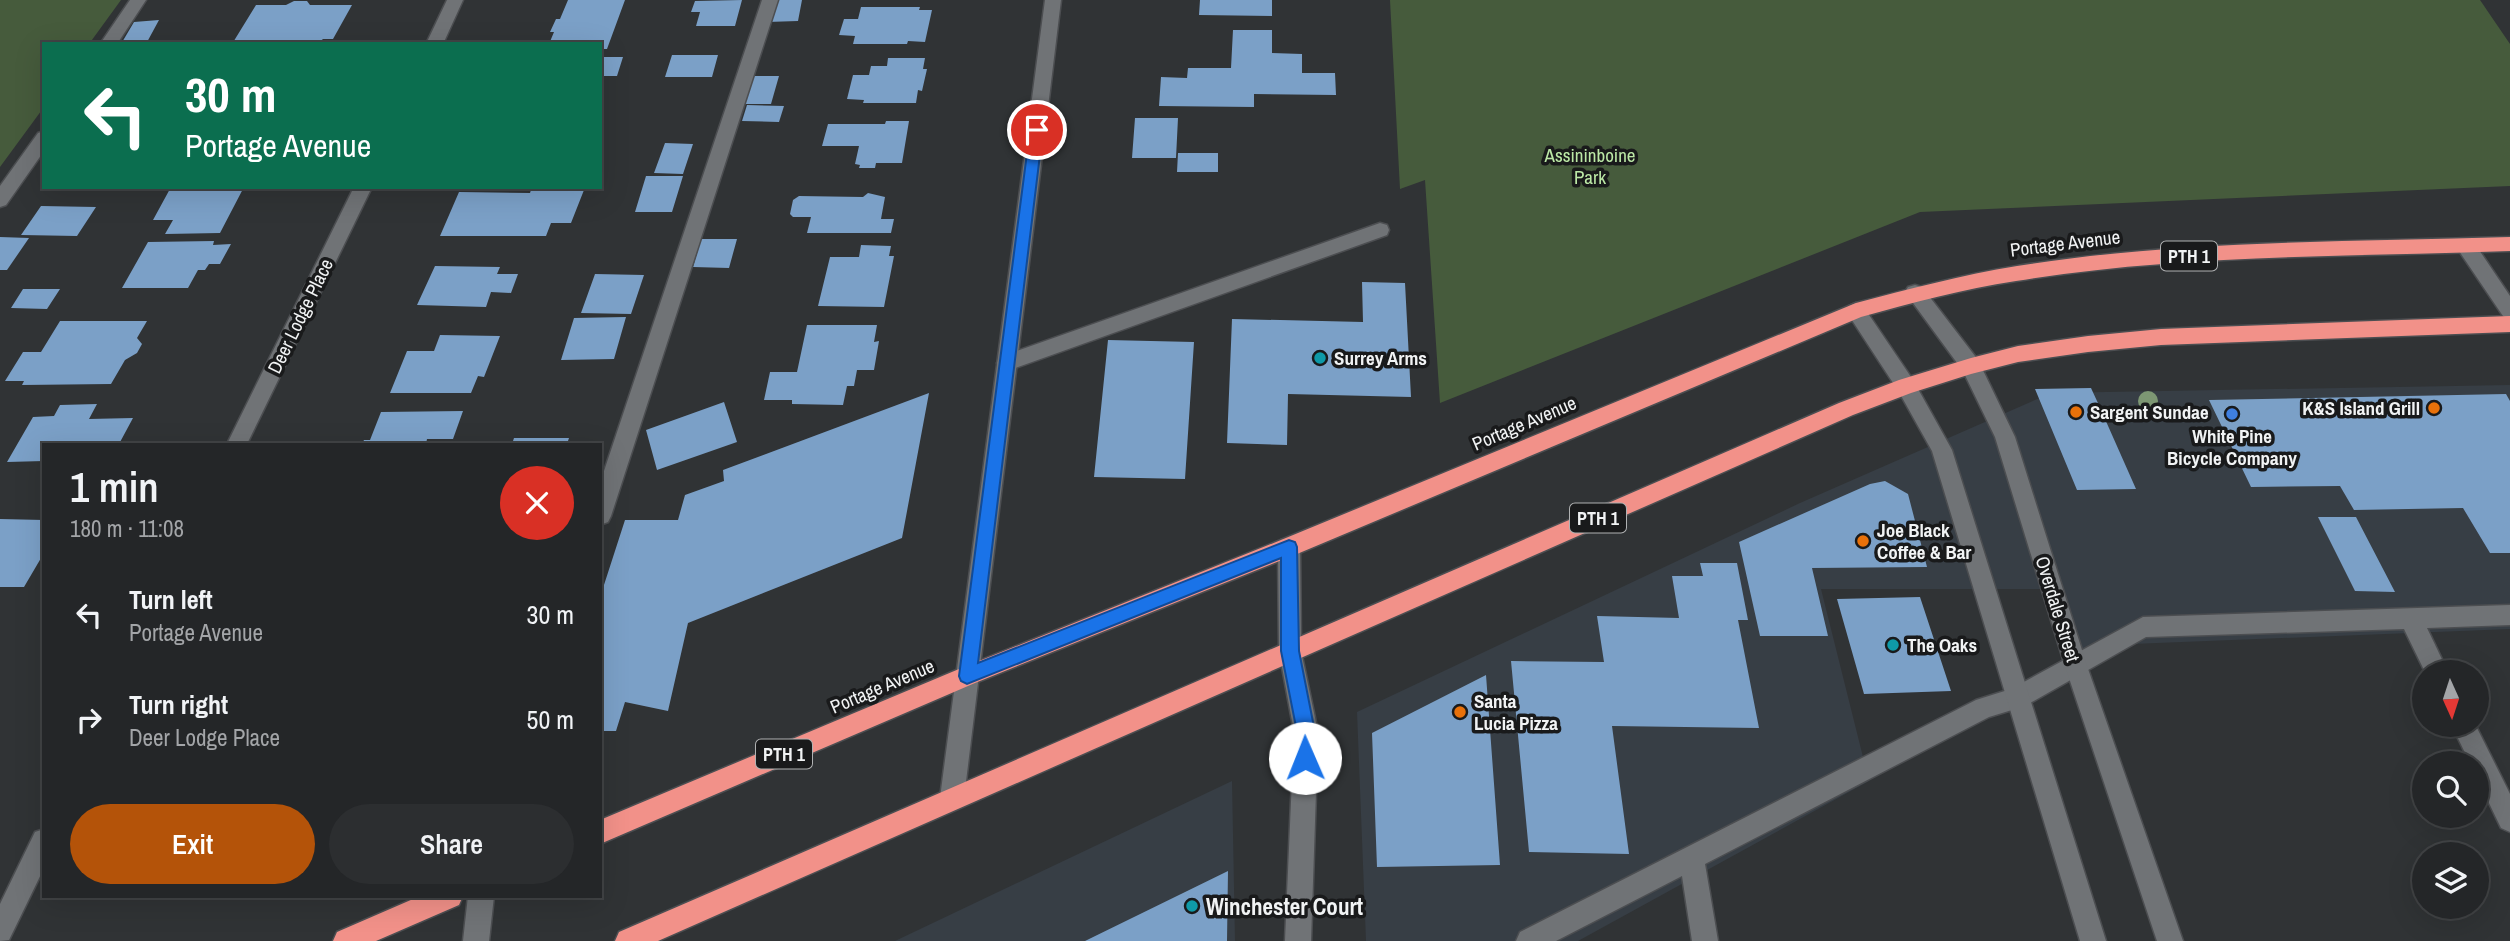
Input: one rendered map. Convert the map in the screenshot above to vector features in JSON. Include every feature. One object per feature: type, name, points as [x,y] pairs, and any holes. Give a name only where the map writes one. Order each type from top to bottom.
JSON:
[{"type":"highway","name":"Portage Avenue","points":[[602,831],[967,676],[1289,547],[1856,312],[1915,292],[1987,277],[2110,261],[2510,244]]},
{"type":"highway","name":"PTH 1","points":[[628,941],[1833,415],[1906,386],[2018,354],[2161,337],[2510,324]]},
{"type":"highway","points":[[346,941],[445,898]]},
{"type":"street","points":[[109,42],[138,0]]},
{"type":"street","points":[[435,42],[455,0]]},
{"type":"street","points":[[602,510],[769,0]]},
{"type":"street","points":[[952,798],[1053,0]]},
{"type":"street","points":[[0,200],[42,140]]},
{"type":"street","name":"Deer Lodge Place","points":[[237,443],[362,189]]},
{"type":"street","points":[[1007,363],[1380,230]]},
{"type":"street","points":[[2466,246],[2510,311]]},
{"type":"street","name":"Overdale Street","points":[[1915,292],[1971,366],[2005,437],[2076,666],[2170,941]]},
{"type":"street","points":[[1856,312],[1906,386],[1942,450],[2093,941]]},
{"type":"street","points":[[1289,547],[1290,651],[1306,732],[1298,941]]},
{"type":"street","points":[[1529,941],[1984,708],[2017,698],[2143,627],[2510,615]]},
{"type":"street","points":[[2411,620],[2431,660]]},
{"type":"street","points":[[2469,737],[2510,820]]},
{"type":"street","points":[[0,931],[42,845]]},
{"type":"street","points":[[1692,858],[1706,941]]},
{"type":"street","points":[[476,941],[481,898]]},
{"type":"shaded area","points":[[2510,385],[2510,629],[2132,644],[2080,668],[2055,589],[1821,589],[1869,781],[1578,941],[1366,941],[1357,712],[1800,503],[2051,393]]},
{"type":"shaded area","points":[[1232,781],[1235,941],[895,941]]},
{"type":"green space","points":[[0,0],[121,0],[90,42],[42,42],[42,110],[0,167]]},
{"type":"green space","name":"Assininboine Park","points":[[1390,0],[2480,0],[2510,44],[2510,186],[1920,212],[1440,403],[1425,180],[1400,189]]},
{"type":"building","points":[[568,0],[625,0],[607,49],[602,49],[602,42],[550,42],[554,32],[550,32],[556,19],[560,19]]},
{"type":"building","points":[[742,0],[735,26],[696,26],[700,12],[691,12],[695,1]]},
{"type":"building","points":[[772,0],[802,0],[798,21],[767,22]]},
{"type":"building","points":[[1200,0],[1272,0],[1272,16],[1199,15]]},
{"type":"building","points":[[294,1],[307,1],[310,5],[352,5],[333,39],[323,39],[319,42],[233,42],[256,5],[286,5]]},
{"type":"building","points":[[861,7],[920,7],[919,10],[932,10],[925,42],[853,44],[855,36],[839,35],[844,19],[858,19]]},
{"type":"building","points":[[159,20],[147,42],[122,42],[134,22]]},
{"type":"building","points":[[1233,30],[1272,30],[1272,53],[1302,54],[1302,73],[1335,73],[1336,95],[1254,94],[1254,107],[1159,106],[1161,77],[1187,78],[1188,68],[1231,68]]},
{"type":"building","points":[[672,55],[718,55],[712,77],[665,77]]},
{"type":"building","points":[[602,57],[623,57],[617,76],[602,76]]},
{"type":"building","points":[[888,58],[925,58],[923,69],[927,69],[916,103],[863,103],[864,100],[847,99],[853,75],[869,75],[871,66],[887,66]]},
{"type":"building","points":[[750,76],[779,76],[771,104],[741,104]]},
{"type":"building","points":[[747,105],[784,106],[779,122],[742,121]]},
{"type":"building","points":[[1135,118],[1178,118],[1176,158],[1132,158]]},
{"type":"building","points":[[886,121],[909,121],[902,163],[876,163],[875,168],[859,168],[860,165],[855,164],[859,146],[822,146],[828,124],[885,124]]},
{"type":"building","points":[[665,143],[693,144],[683,174],[654,173]]},
{"type":"building","points":[[1178,153],[1218,153],[1218,172],[1177,172]]},
{"type":"building","points":[[646,176],[683,176],[672,212],[635,212]]},
{"type":"building","points":[[170,189],[243,189],[220,233],[165,234],[173,220],[153,220]]},
{"type":"building","points":[[531,190],[584,190],[571,223],[551,223],[546,236],[440,236],[459,192],[530,193]]},
{"type":"building","points":[[868,193],[885,197],[881,219],[894,219],[891,233],[807,233],[811,217],[793,217],[790,214],[793,200],[799,196],[863,197]]},
{"type":"building","points":[[41,206],[96,207],[77,236],[21,235]]},
{"type":"building","points":[[0,237],[29,238],[7,270],[0,270]]},
{"type":"building","points":[[701,239],[737,239],[729,268],[693,267]]},
{"type":"building","points":[[214,241],[213,245],[231,244],[220,264],[209,264],[205,270],[198,270],[188,288],[122,288],[148,242]]},
{"type":"building","points":[[861,245],[891,246],[889,256],[894,256],[884,307],[818,306],[830,257],[859,257]]},
{"type":"building","points":[[435,266],[500,267],[497,274],[518,274],[511,293],[491,292],[486,307],[417,305]]},
{"type":"building","points":[[595,274],[644,275],[631,314],[581,313]]},
{"type":"building","name":"Surrey Arms","points":[[1362,282],[1405,283],[1411,397],[1288,394],[1287,445],[1227,443],[1232,319],[1363,322]]},
{"type":"building","points":[[23,289],[60,289],[47,309],[11,308]]},
{"type":"building","points":[[626,317],[614,359],[561,360],[574,318]]},
{"type":"building","points":[[60,321],[147,321],[137,338],[142,344],[137,353],[125,360],[111,384],[22,385],[24,381],[5,381],[23,352],[41,352]]},
{"type":"building","points":[[807,325],[877,325],[874,342],[879,341],[874,370],[857,370],[854,386],[847,386],[843,405],[792,404],[792,400],[764,400],[770,372],[797,372]]},
{"type":"building","points":[[440,335],[500,336],[484,377],[478,376],[471,393],[390,393],[407,351],[434,351]]},
{"type":"building","points":[[1108,340],[1194,342],[1185,479],[1094,477]]},
{"type":"building","points":[[2091,388],[2136,489],[2077,490],[2035,389]]},
{"type":"building","points":[[929,393],[902,538],[688,623],[668,711],[625,702],[616,731],[602,731],[602,588],[625,520],[678,520],[685,495],[724,481],[723,470]]},
{"type":"building","points":[[2506,394],[2510,401],[2510,553],[2490,553],[2463,508],[2354,510],[2340,486],[2251,487],[2209,400]]},
{"type":"building","points":[[724,402],[737,442],[657,470],[646,430]]},
{"type":"building","points":[[97,404],[89,419],[133,418],[120,443],[42,443],[42,461],[7,462],[33,417],[54,416],[60,405]]},
{"type":"building","points":[[463,411],[453,439],[427,439],[426,443],[362,443],[364,440],[370,440],[381,412]]},
{"type":"building","points":[[514,438],[569,438],[567,443],[512,443]]},
{"type":"building","points":[[1885,481],[1908,494],[1927,567],[1812,568],[1828,636],[1760,636],[1739,542],[1870,484]]},
{"type":"building","points":[[2318,517],[2356,517],[2395,592],[2355,591]]},
{"type":"building","points":[[0,519],[42,520],[42,556],[24,587],[0,587]]},
{"type":"building","points":[[1700,563],[1737,563],[1748,620],[1738,620],[1759,728],[1612,726],[1629,854],[1529,852],[1511,661],[1604,662],[1597,616],[1679,618],[1672,576],[1703,576]]},
{"type":"building","name":"The Oaks","points":[[1920,597],[1951,691],[1864,694],[1837,599]]},
{"type":"building","points":[[1486,675],[1500,865],[1377,867],[1372,733]]},
{"type":"building","name":"Winchester Court","points":[[1228,871],[1227,941],[1085,941]]},
{"type":"place","name":"Surrey Arms","points":[[1320,358]]},
{"type":"place","name":"K&S Island Grill","points":[[2434,408]]},
{"type":"place","name":"Sargent Sundae","points":[[2076,412]]},
{"type":"place","name":"White Pine Bicycle Company","points":[[2232,414]]},
{"type":"place","name":"Joe Black Coffee & Bar","points":[[1863,541]]},
{"type":"place","name":"The Oaks","points":[[1893,645]]},
{"type":"place","name":"Santa Lucia Pizza","points":[[1460,712]]},
{"type":"place","name":"Winchester Court","points":[[1192,906]]},
{"type":"route","points":[[1037,130],[967,676],[1289,547],[1290,651],[1306,732],[1305,758]]}]
